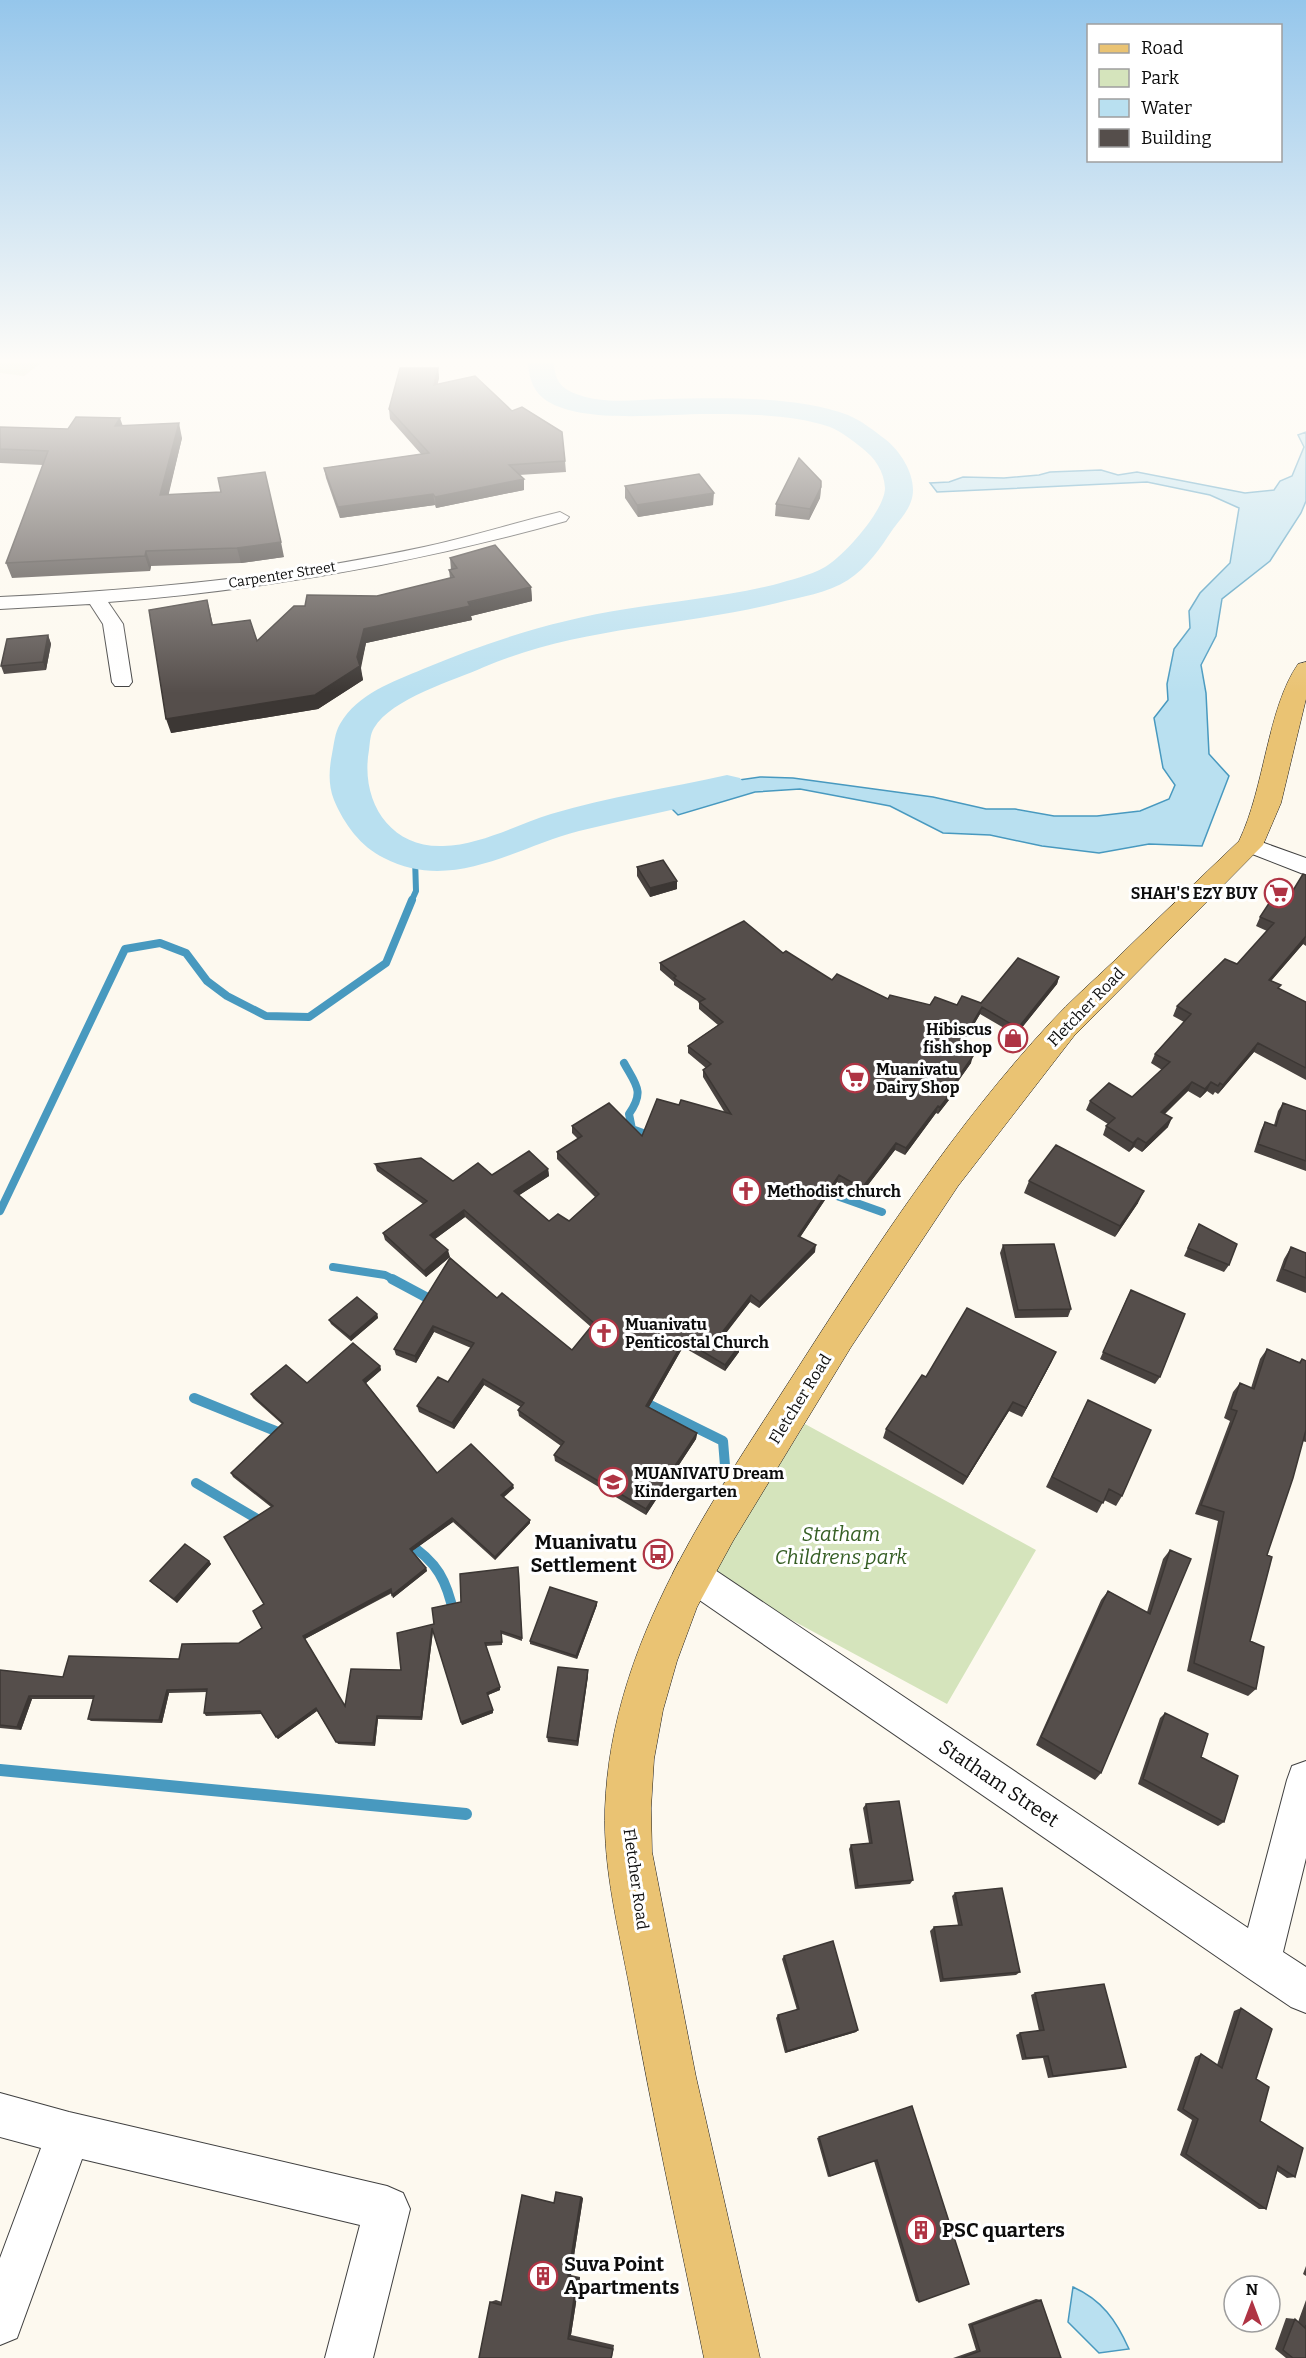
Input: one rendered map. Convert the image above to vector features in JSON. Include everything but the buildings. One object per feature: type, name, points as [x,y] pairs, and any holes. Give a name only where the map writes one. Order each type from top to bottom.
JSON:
[{"type":"main road","name":"Fletcher Road","points":[[732,2358],[675,2100],[629,1853],[628,1808],[642,1712],[659,1655],[692,1574],[847,1323],[933,1197],[1035,1060],[1063,1028],[1250,845],[1259,830],[1275,779],[1285,729],[1306,669]]},
{"type":"street","name":"Carpenter Street","points":[[0,603],[96,598],[279,577],[469,543],[560,517]]},
{"type":"street","points":[[96,598],[113,624],[122,682]]},
{"type":"street","points":[[1250,845],[1306,867]]},
{"type":"street","name":"Statham Street","points":[[692,1574],[1306,1992]]},
{"type":"street","points":[[1260,1961],[1306,1780]]},
{"type":"street","points":[[0,2115],[69,2134],[387,2209],[349,2358]]},
{"type":"street","points":[[0,2321],[69,2134]]},
{"type":"green space","name":"Statham Childrens park","points":[[805,1424],[1036,1550],[947,1704],[710,1576]]},
{"type":"water","points":[[1046,473],[1118,475],[1142,473],[1245,493],[1274,490],[1280,481],[1292,476],[1293,473],[1306,473],[1306,501],[1301,513],[1270,561],[1222,599],[1216,636],[1201,665],[1206,693],[1209,754],[1229,776],[1202,846],[1149,844],[1099,853],[1042,846],[990,835],[943,833],[890,806],[800,789],[755,792],[678,815],[655,792],[760,777],[793,778],[933,797],[986,809],[1015,809],[1054,816],[1097,816],[1140,811],[1169,799],[1175,785],[1163,768],[1154,718],[1168,700],[1167,684],[1174,649],[1190,628],[1189,611],[1200,593],[1230,563],[1239,508],[1210,495],[1147,482],[937,492],[930,483],[949,482],[963,477],[1004,478]]},
{"type":"water","points":[[1073,2287],[1092,2298],[1107,2312],[1129,2349],[1099,2353],[1068,2322]]},
{"type":"waterway","points":[[727,786],[564,823],[482,852],[447,859],[415,858],[385,843],[362,818],[351,796],[347,769],[355,727],[378,703],[499,649],[540,637],[624,619],[722,607],[806,586],[838,573],[865,547],[897,503],[899,487],[896,473]]},
{"type":"waterway","points":[[411,902],[416,891],[415,858]]},
{"type":"waterway","points":[[0,1211],[125,949],[160,943],[186,953],[207,981],[227,996],[266,1016],[309,1017],[386,963],[412,900]]},
{"type":"waterway","points":[[624,1063],[638,1094],[629,1114],[632,1129],[654,1137]]},
{"type":"waterway","points":[[820,1190],[882,1212]]},
{"type":"waterway","points":[[333,1267],[385,1275],[395,1280]]},
{"type":"waterway","points":[[392,1279],[435,1302]]},
{"type":"waterway","points":[[194,1398],[283,1434]]},
{"type":"waterway","points":[[642,1401],[723,1441],[726,1478]]},
{"type":"waterway","points":[[196,1483],[264,1523]]},
{"type":"waterway","points":[[407,1543],[426,1557],[439,1573],[448,1592],[454,1615]]},
{"type":"waterway","points":[[0,1770],[466,1814]]},
{"type":"place","name":"SHAH'S EZY BUY","points":[[1279,893]]},
{"type":"place","name":"Hibiscus fish shop","points":[[1013,1038]]},
{"type":"place","name":"Muanivatu Dairy Shop","points":[[855,1078]]},
{"type":"place","name":"Methodist church","points":[[746,1191]]},
{"type":"place","name":"Muanivatu Penticostal Church","points":[[604,1333]]},
{"type":"place","name":"MUANIVATU Dream Kindergarten","points":[[613,1482]]},
{"type":"place","name":"Muanivatu Settlement","points":[[658,1554]]},
{"type":"place","name":"PSC quarters","points":[[921,2230]]},
{"type":"place","name":"Suva Point Apartments","points":[[543,2276]]}]
